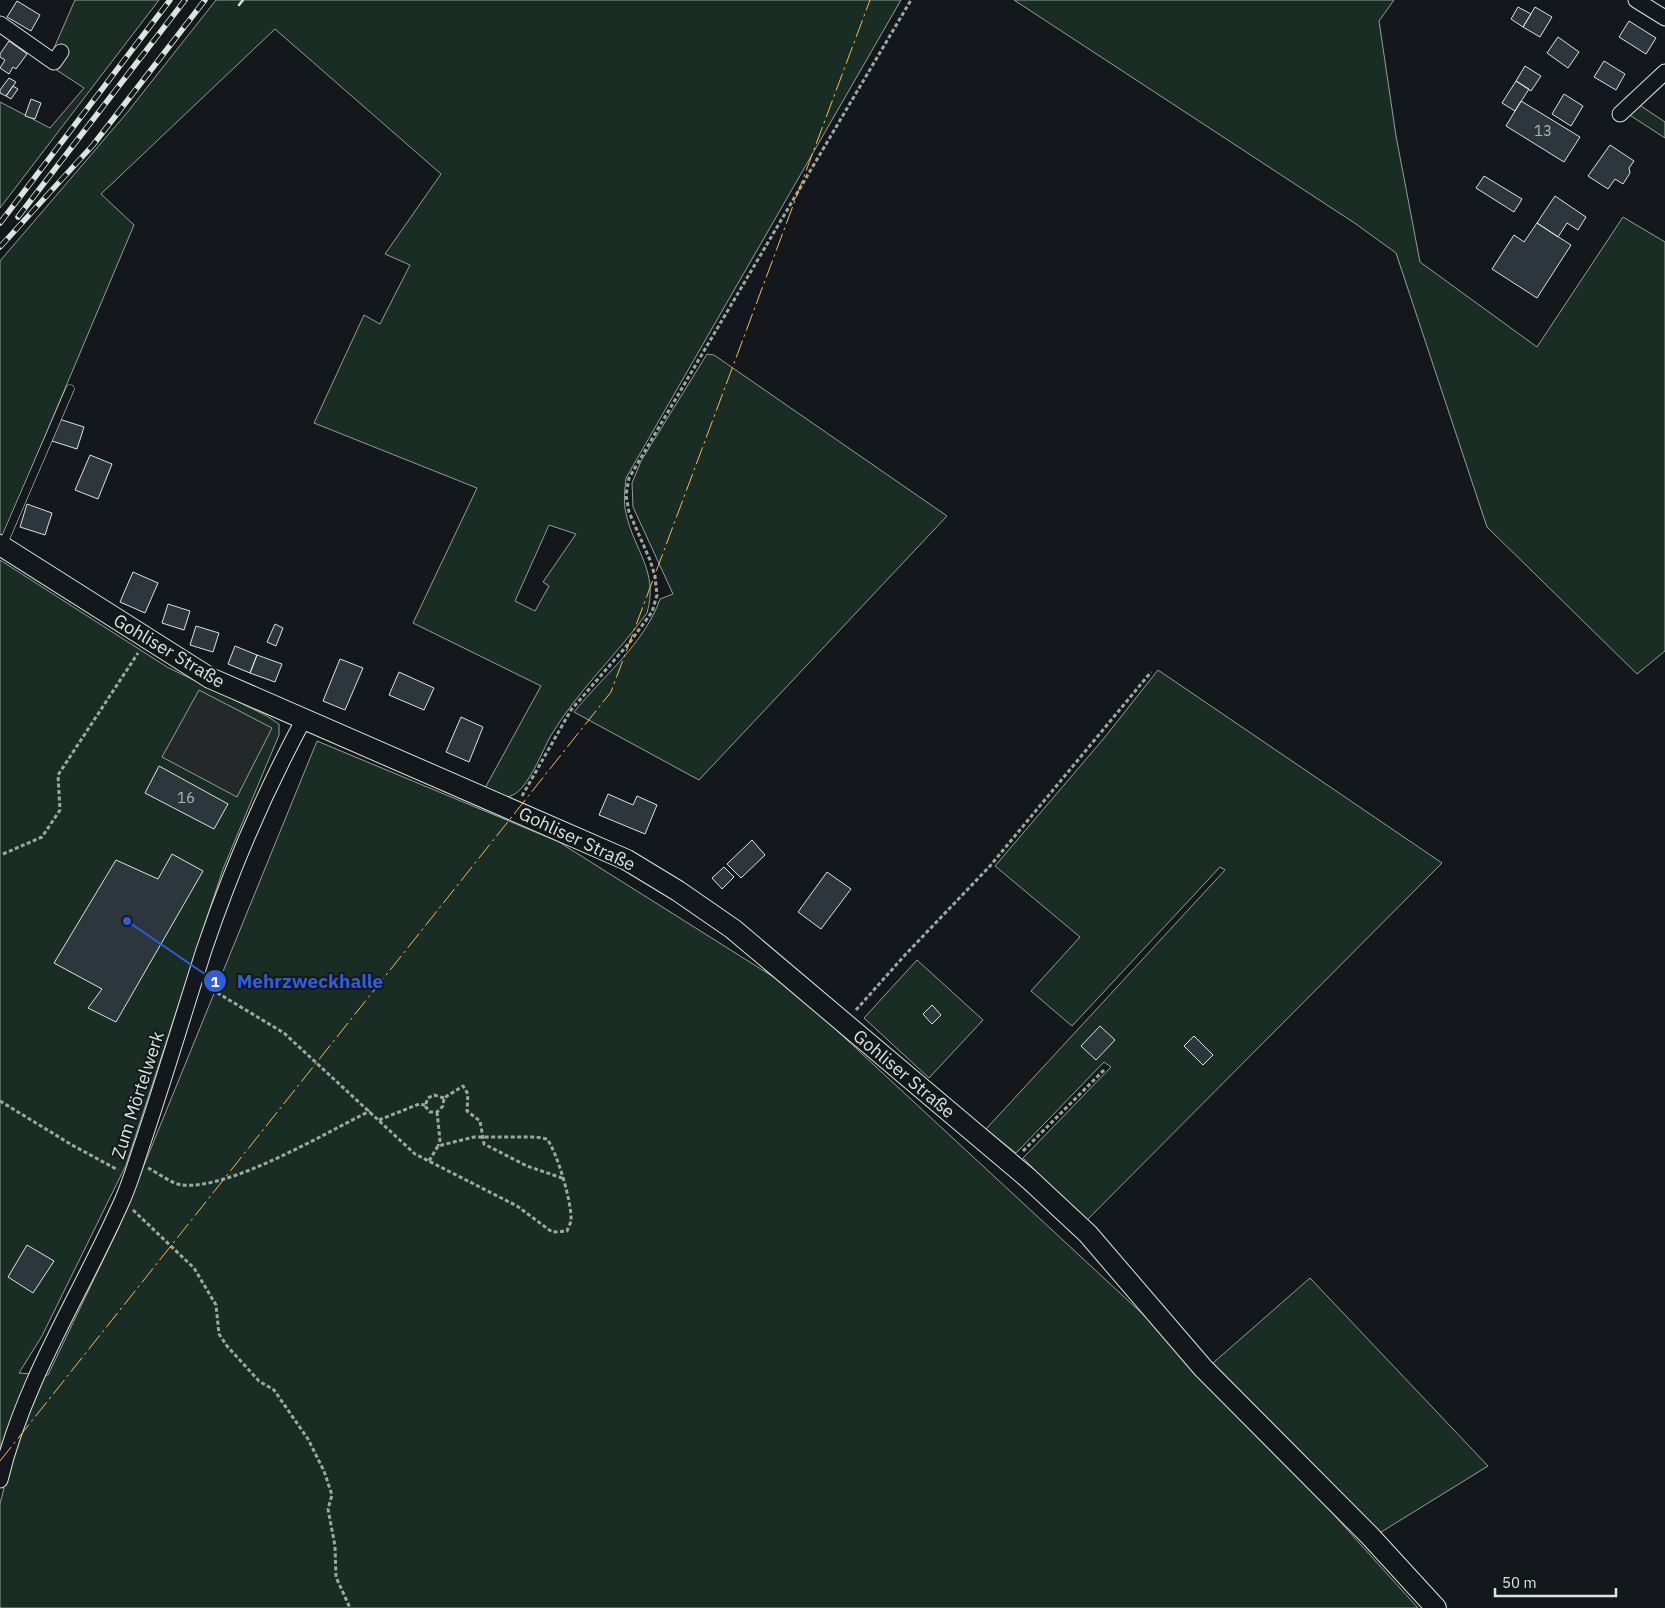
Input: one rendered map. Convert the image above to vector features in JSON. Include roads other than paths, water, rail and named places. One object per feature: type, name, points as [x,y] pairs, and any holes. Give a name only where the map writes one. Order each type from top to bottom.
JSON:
[{"type":"street","points":[[1636,0],[1665,18]]},
{"type":"street","points":[[0,24],[54,62],[61,52]]},
{"type":"street","points":[[1620,114],[1665,72]]},
{"type":"street","name":"Gohliser Straße","points":[[1,546],[145,639],[210,678],[514,809],[627,860],[678,891],[739,934],[1010,1164],[1088,1234],[1203,1368],[1370,1536],[1436,1608]]},
{"type":"street","name":"Zum Mörtelwerk","points":[[0,1480],[8,1446],[46,1352],[122,1200],[195,979],[246,837],[274,774],[304,719]]},
{"type":"lane","points":[[1,546],[70,388]]},
{"type":"railway","points":[[0,223],[170,0]]},
{"type":"railway","points":[[18,217],[185,0]]},
{"type":"railway","points":[[0,247],[93,145],[205,0]]},
{"type":"place","name":"Mehrzweckhalle","points":[[127,921]]}]
